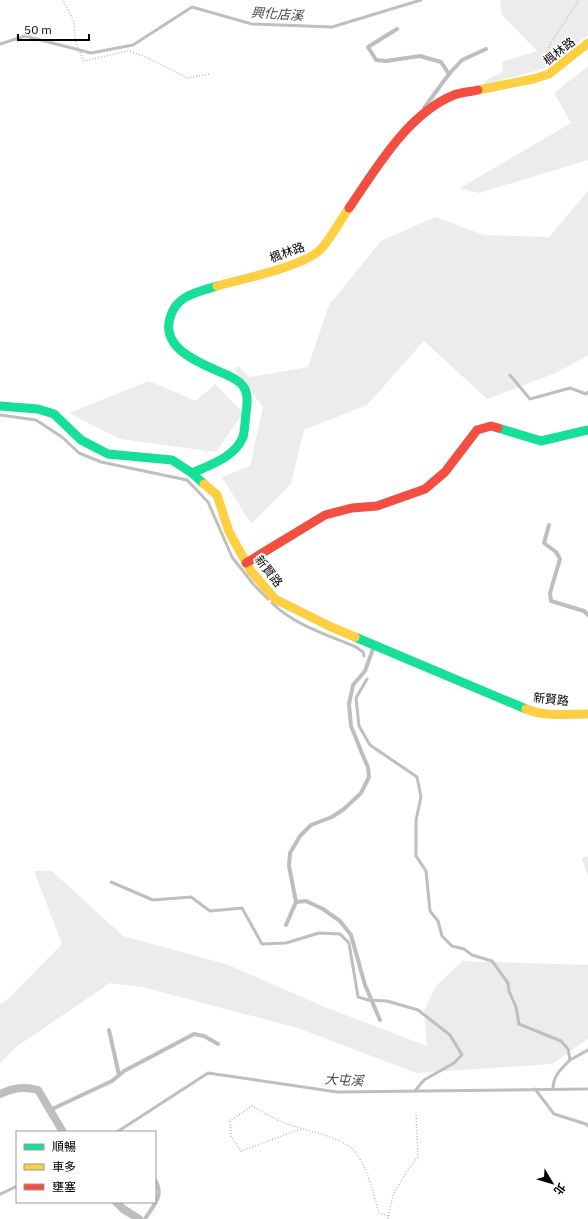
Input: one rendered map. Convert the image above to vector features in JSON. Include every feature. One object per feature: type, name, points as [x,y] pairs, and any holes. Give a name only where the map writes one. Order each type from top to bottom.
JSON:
[{"type":"street","name":"楓林路","points":[[192,473],[223,458],[234,449],[243,436],[247,398],[244,387],[236,380],[182,353],[172,343],[167,330],[170,315],[177,303],[190,294],[288,266],[310,258],[321,249],[391,147],[424,112],[454,95],[533,80],[549,74],[588,43]]},
{"type":"street","name":"新賢路","points":[[0,406],[38,409],[54,414],[81,440],[108,454],[172,460],[192,473],[217,495],[229,532],[246,563],[275,599],[329,626],[374,646],[533,712],[554,714],[588,714]]},
{"type":"street","points":[[246,563],[325,515],[352,508],[377,506],[425,489],[445,472],[477,430],[491,426],[541,441],[588,430]]},
{"type":"street","points":[[0,1094],[18,1088],[27,1087],[38,1090],[62,1131]]},
{"type":"street","points":[[117,1203],[123,1209],[139,1219]]},
{"type":"lane","points":[[397,28],[368,47],[376,60],[386,61],[420,56],[441,62],[449,74]]},
{"type":"lane","points":[[410,126],[449,74],[462,60],[486,49]]},
{"type":"lane","points":[[549,525],[544,543],[556,552],[560,559],[550,594],[551,601],[584,611],[588,615]]},
{"type":"lane","points":[[286,926],[296,902],[289,866],[290,853],[300,836],[311,825],[332,817],[344,809],[360,793],[369,778],[368,767],[362,756],[351,726],[349,704],[353,685],[365,671],[374,646]]},
{"type":"lane","points":[[296,902],[306,901],[323,909],[340,921],[351,935],[365,986],[380,1020]]},
{"type":"lane","points":[[109,1030],[119,1075]]},
{"type":"lane","points":[[50,1110],[112,1081],[124,1071],[194,1034],[204,1036],[218,1044]]},
{"type":"lane","points":[[156,1181],[158,1184],[159,1196],[156,1201]]},
{"type":"lane","points":[[145,1219],[155,1203]]},
{"type":"path","points":[[62,0],[74,22],[75,41],[84,61],[128,52],[146,57],[187,78],[210,74]]},
{"type":"path","points":[[549,74],[546,69],[550,46],[579,0]]},
{"type":"path","points":[[301,1130],[241,1151],[230,1136],[230,1121],[252,1106],[283,1123],[301,1130],[340,1140],[356,1152],[368,1176],[379,1213],[388,1216]]},
{"type":"path","points":[[388,1219],[393,1195],[407,1171],[418,1158],[416,1113]]},
{"type":"shaded area","points":[[500,0],[588,0],[588,35],[543,69],[482,85],[489,78],[503,72],[502,62],[537,51],[502,15]]},
{"type":"shaded area","points":[[588,66],[588,160],[479,193],[460,188],[571,123],[554,93]]},
{"type":"shaded area","points":[[588,191],[588,355],[558,372],[487,399],[424,341],[367,405],[304,430],[291,484],[251,524],[222,477],[250,466],[263,407],[234,369],[238,366],[249,377],[308,367],[329,305],[381,241],[435,217],[484,235],[549,237]]},
{"type":"shaded area","points":[[149,381],[196,401],[215,384],[243,413],[216,452],[120,439],[69,413]]},
{"type":"shaded area","points":[[588,856],[588,876],[581,858]]},
{"type":"shaded area","points":[[34,871],[52,871],[123,936],[226,964],[327,1008],[427,1046],[424,1011],[436,986],[462,961],[588,965],[588,1039],[552,1064],[416,1073],[298,1028],[142,987],[110,983],[16,1047],[0,1064],[0,1004],[8,999],[62,944]]},
{"type":"waterway","name":"興化店溪","points":[[0,44],[25,36],[91,53],[133,45],[192,7],[252,24],[332,27],[421,0]]},
{"type":"waterway","points":[[510,375],[530,399],[570,388],[586,394],[588,392]]},
{"type":"waterway","points":[[0,415],[36,420],[62,437],[79,453],[101,462],[187,480],[208,502],[232,557],[254,585],[268,599]]},
{"type":"waterway","points":[[272,603],[281,611],[301,623],[323,634],[356,647],[363,652],[364,656]]},
{"type":"waterway","points":[[367,679],[356,698],[359,726],[370,745],[417,777],[421,797],[416,820],[416,856],[426,871],[430,911],[438,921],[442,936],[452,946],[464,949],[472,955],[492,961],[508,983],[509,991],[516,1007],[519,1024],[561,1041],[568,1049],[570,1060],[556,1076],[553,1089]]},
{"type":"waterway","points":[[111,882],[153,900],[191,897],[210,911],[242,908],[262,944],[286,943],[319,933],[340,934],[349,943],[358,997],[368,1000],[387,1001],[418,1010],[450,1035],[462,1055],[454,1063],[424,1080],[415,1091]]},
{"type":"waterway","points":[[570,1060],[588,1050]]},
{"type":"waterway","name":"大屯溪","points":[[119,1131],[208,1073],[337,1092],[588,1089]]},
{"type":"waterway","points":[[535,1089],[554,1114],[586,1124],[588,1126]]},
{"type":"waterway","name":"大屯溪","points":[[0,1194],[16,1186]]},
{"type":"traffic: fast","points":[[192,473],[221,460],[228,455],[239,444],[243,437],[244,431],[247,399],[243,386],[233,378],[202,364],[183,352],[176,346],[171,338],[169,329],[170,318],[173,310],[182,299],[217,286]]},
{"type":"traffic: fast","points":[[0,406],[38,409],[54,414],[81,440],[108,454],[172,460],[192,473],[204,484]]},
{"type":"traffic: fast","points":[[498,428],[541,441],[588,430]]},
{"type":"traffic: fast","points":[[355,637],[526,709]]},
{"type":"traffic: slow","points":[[478,90],[533,79],[549,74],[588,43]]},
{"type":"traffic: slow","points":[[217,286],[288,266],[313,255],[325,245],[349,208]]},
{"type":"traffic: slow","points":[[204,484],[217,495],[229,532],[251,571],[275,599],[329,626],[355,637]]},
{"type":"traffic: slow","points":[[526,709],[533,712],[549,714],[588,714]]},
{"type":"traffic: jam","points":[[349,208],[394,144],[422,115],[437,104],[454,95],[478,90]]},
{"type":"traffic: jam","points":[[246,563],[325,515],[352,508],[377,506],[425,489],[445,472],[477,430],[491,426],[498,428]]}]
